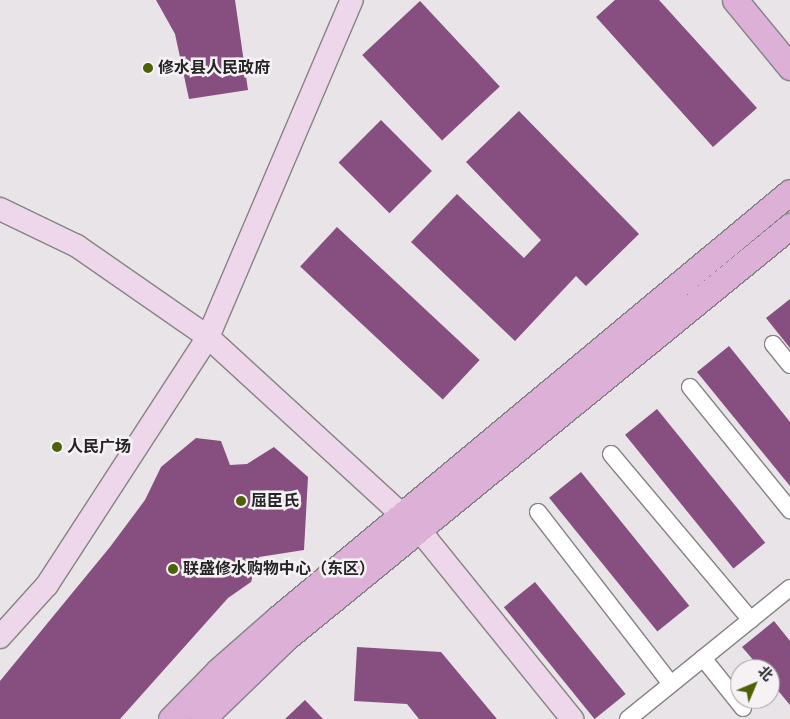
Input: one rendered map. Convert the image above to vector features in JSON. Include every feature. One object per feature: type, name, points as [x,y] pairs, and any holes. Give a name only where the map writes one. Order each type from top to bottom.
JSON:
[{"type":"main road","points":[[0,637],[47,585],[208,337],[352,0]]},
{"type":"main road","points":[[735,0],[790,68]]},
{"type":"main road","points":[[202,719],[287,637],[412,523],[790,192]]},
{"type":"main road","points":[[0,209],[77,246],[208,337],[412,523],[572,719]]},
{"type":"main road","points":[[171,719],[232,658],[412,523],[790,226]]},
{"type":"street","points":[[773,344],[790,365]]},
{"type":"street","points":[[690,387],[790,510]]},
{"type":"street","points":[[611,454],[751,620]]},
{"type":"street","points":[[538,512],[671,684]]},
{"type":"street","points":[[628,719],[790,588]]},
{"type":"street","points":[[704,658],[730,691]]},
{"type":"building","points":[[156,0],[235,0],[248,90],[189,99],[175,34]]},
{"type":"building","points":[[615,0],[659,0],[757,108],[713,147],[596,17]]},
{"type":"building","points":[[420,1],[500,87],[442,140],[362,55]]},
{"type":"building","points":[[519,111],[639,234],[586,286],[576,276],[515,341],[411,242],[457,194],[524,258],[541,240],[466,162]]},
{"type":"building","points":[[381,120],[432,171],[389,213],[339,162]]},
{"type":"building","points":[[337,227],[480,360],[443,399],[300,266]]},
{"type":"building","points":[[790,299],[790,348],[766,318]]},
{"type":"building","points":[[729,346],[790,422],[790,486],[697,372]]},
{"type":"building","points":[[657,409],[765,543],[733,568],[625,435]]},
{"type":"building","name":"联盛修水购物中心（东区）","points":[[196,438],[221,441],[230,465],[247,464],[274,447],[308,477],[304,550],[259,557],[251,582],[228,598],[120,719],[0,719],[0,681],[110,547],[145,500],[161,467]]},
{"type":"building","points":[[581,472],[689,606],[657,631],[549,498]]},
{"type":"building","points":[[535,582],[626,694],[594,719],[504,607]]},
{"type":"building","points":[[774,621],[790,641],[790,705],[780,693],[780,659],[752,659],[742,647]]},
{"type":"building","points":[[357,647],[441,652],[497,719],[419,719],[407,704],[354,701]]},
{"type":"building","points":[[305,700],[323,719],[285,719]]},
{"type":"place","name":"修水县人民政府","points":[[148,68]]},
{"type":"place","name":"人民广场","points":[[57,447]]},
{"type":"place","name":"屈臣氏","points":[[241,501]]},
{"type":"place","name":"联盛修水购物中心（东区）","points":[[173,569]]}]
